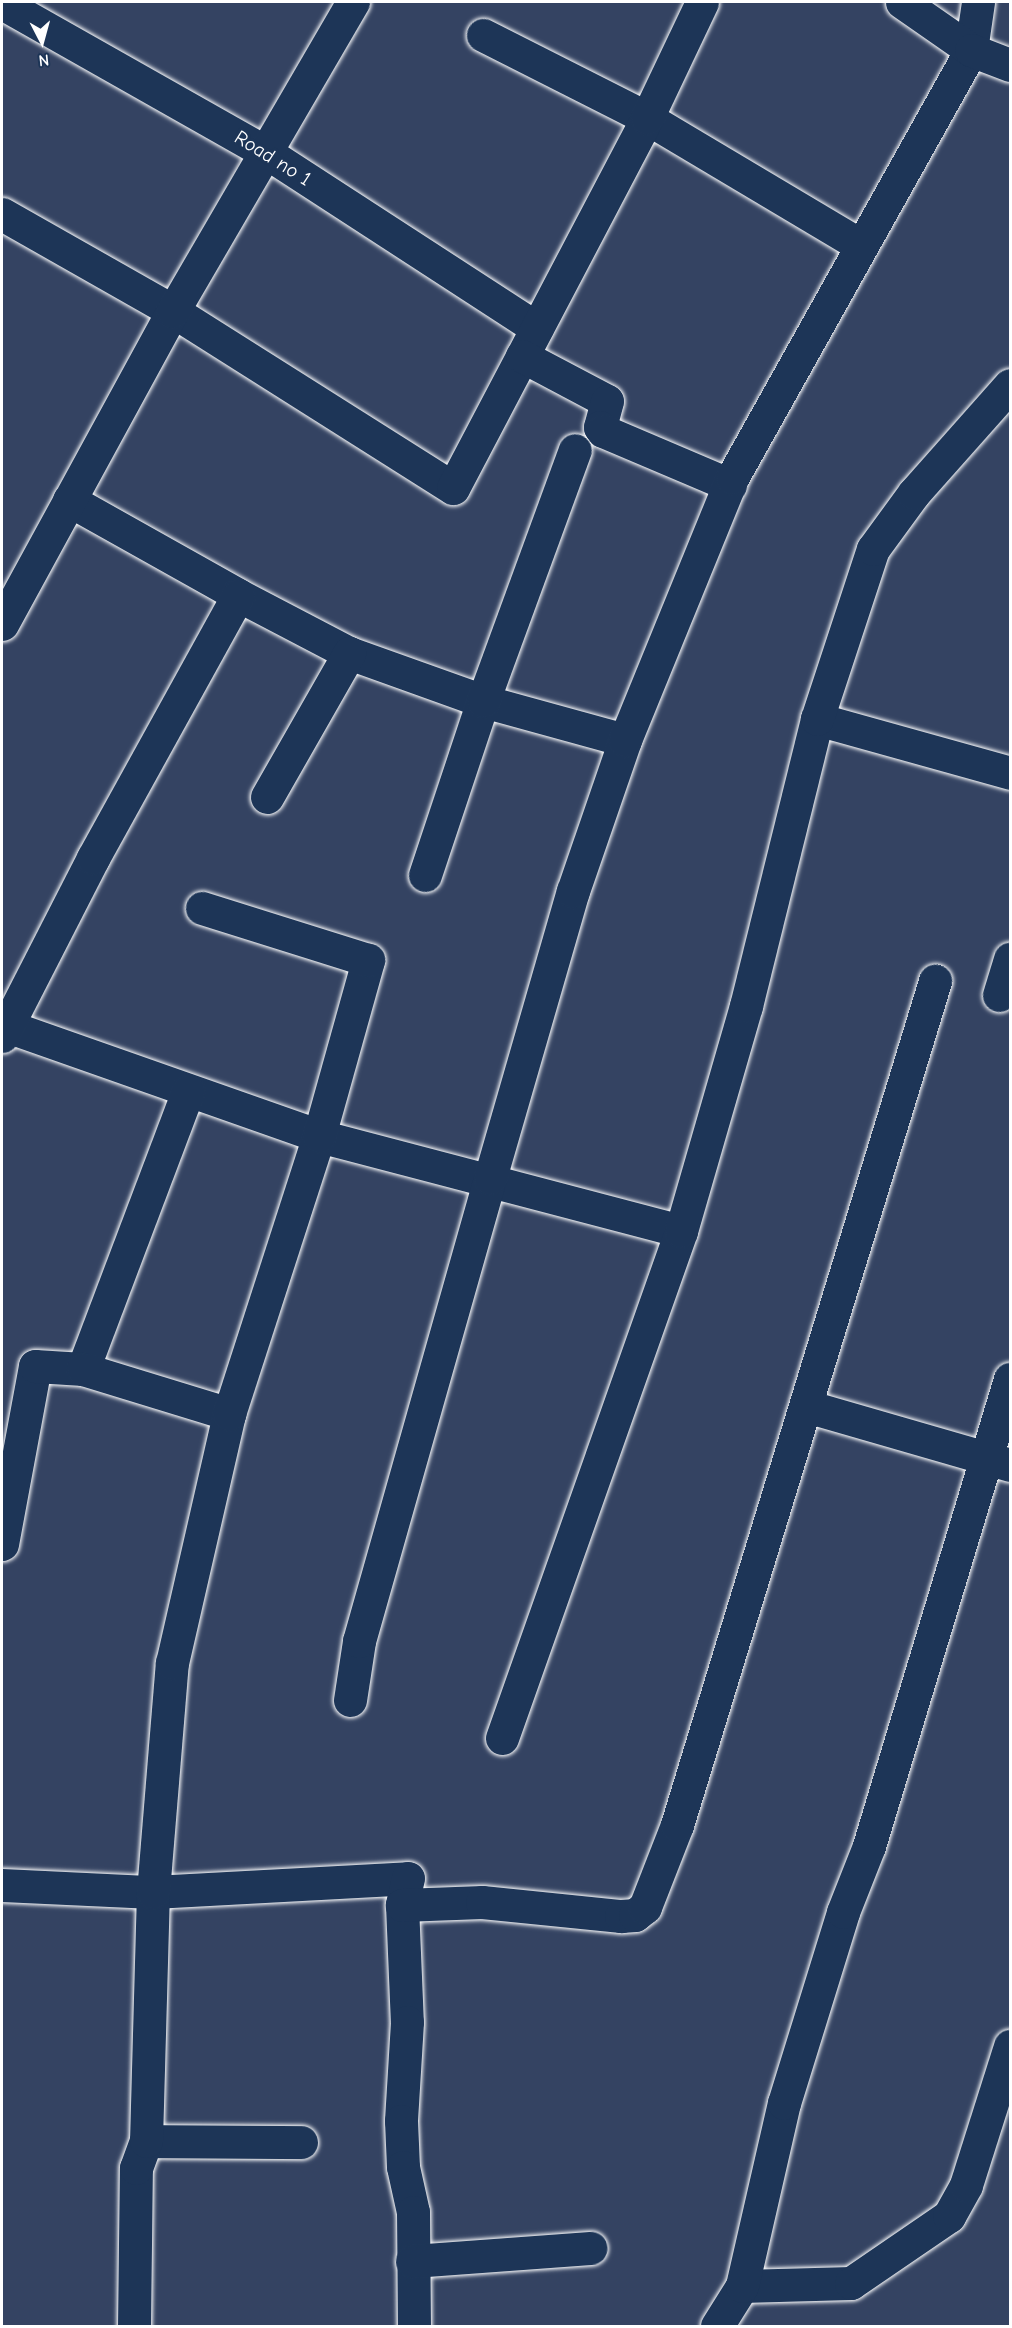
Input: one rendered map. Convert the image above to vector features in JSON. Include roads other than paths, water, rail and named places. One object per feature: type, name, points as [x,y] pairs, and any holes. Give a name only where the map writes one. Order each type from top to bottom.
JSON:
[{"type":"street","points":[[2,624],[173,311],[264,151],[353,2]]},
{"type":"street","points":[[2,214],[173,311],[453,488],[646,118],[702,2]]},
{"type":"street","points":[[902,2],[971,50],[1011,65]]},
{"type":"street","points":[[350,1700],[359,1641],[490,1178],[573,891],[625,740],[730,485],[860,245],[971,50],[978,2]]},
{"type":"street","name":"Road no 1","points":[[2,3],[264,151],[529,342],[606,401],[600,427],[603,431],[730,485]]},
{"type":"street","points":[[483,35],[646,118],[860,245]]},
{"type":"street","points":[[502,1738],[681,1231],[746,1006],[817,719],[873,549],[914,493],[1011,386]]},
{"type":"street","points":[[425,875],[483,701],[575,450]]},
{"type":"street","points":[[69,500],[238,595],[350,653],[483,701],[625,740]]},
{"type":"street","points":[[238,595],[93,858],[4,1031],[319,1136],[490,1178],[681,1231]]},
{"type":"street","points":[[267,796],[350,653]]},
{"type":"street","points":[[817,719],[1011,773]]},
{"type":"street","points":[[134,2326],[136,2168],[146,2141],[153,1892],[172,1664],[229,1414],[319,1136],[368,960],[202,908]]},
{"type":"street","points":[[999,995],[1011,960]]},
{"type":"street","points":[[402,1905],[482,1902],[621,1916],[635,1915],[645,1907],[677,1825],[807,1406],[935,981]]},
{"type":"street","points":[[83,1369],[189,1091]]},
{"type":"street","points":[[2,1544],[35,1366],[83,1369],[229,1414]]},
{"type":"street","points":[[717,2326],[742,2286],[784,2103],[843,1912],[869,1846],[998,1461],[1011,1379]]},
{"type":"street","points":[[807,1406],[998,1461]]},
{"type":"street","points":[[2,1886],[153,1892],[408,1878],[402,1905],[407,2022],[401,2121],[403,2167],[413,2212],[414,2326]]},
{"type":"street","points":[[742,2286],[851,2283],[949,2216],[966,2185],[1011,2046]]},
{"type":"street","points":[[146,2141],[301,2142]]},
{"type":"street","points":[[412,2261],[591,2248]]}]
